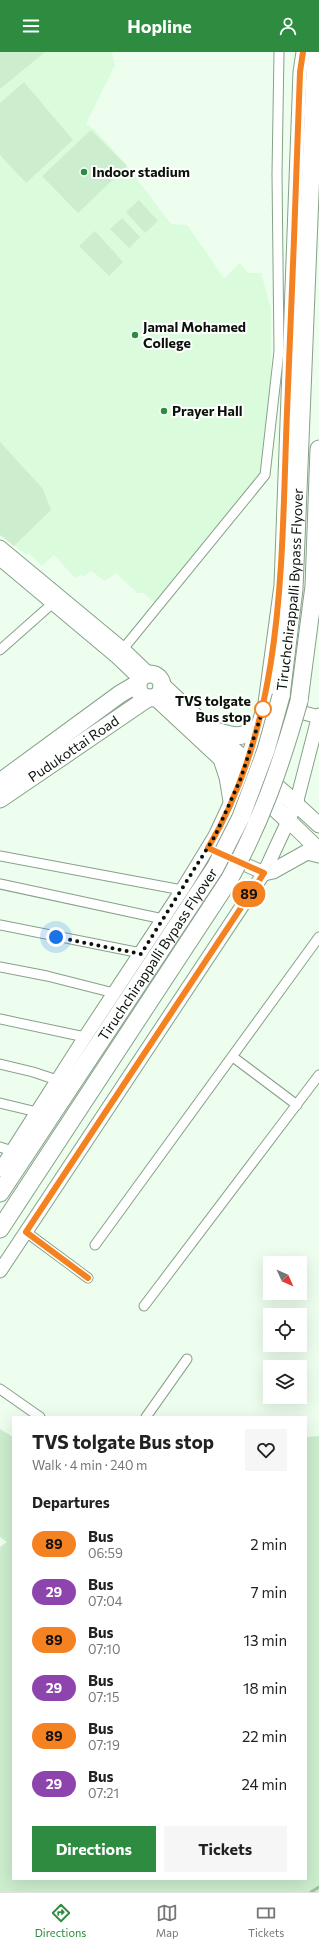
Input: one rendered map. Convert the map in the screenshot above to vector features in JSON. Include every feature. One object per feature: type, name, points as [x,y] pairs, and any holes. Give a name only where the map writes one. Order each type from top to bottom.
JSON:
[{"type":"highway","name":"Tiruchchirappalli Bypass Flyover","points":[[0,1193],[215,868],[241,817],[266,750],[281,696],[294,589],[315,71],[318,52]]},
{"type":"highway","name":"Tiruchchirappalli Bypass Flyover","points":[[0,1228],[229,880],[258,824],[283,757],[299,701],[314,586],[319,449]]},
{"type":"highway","points":[[0,782],[142,679],[154,675],[159,678],[155,693]]},
{"type":"highway","points":[[142,679],[139,692],[155,693],[183,714],[208,728],[235,737],[247,735],[257,728]]},
{"type":"highway","name":"Pudukottai Road","points":[[0,800],[155,693]]},
{"type":"highway","points":[[183,714],[222,760],[289,821]]},
{"type":"highway","points":[[208,728],[296,804]]},
{"type":"highway","points":[[222,760],[228,777],[232,801]]},
{"type":"main road","points":[[296,804],[319,824]]},
{"type":"main road","points":[[289,821],[319,850]]},
{"type":"main road","points":[[264,873],[273,871],[307,852],[319,855]]},
{"type":"street","points":[[120,653],[265,475],[279,351],[277,174],[280,52]]},
{"type":"street","points":[[0,1170],[6,1149],[37,1112],[84,1037],[141,954],[208,848],[232,801],[241,778],[264,703],[281,585],[300,72],[303,52]]},
{"type":"street","points":[[0,547],[53,603],[120,653]]},
{"type":"street","points":[[0,559],[27,574],[120,653],[142,679]]},
{"type":"street","points":[[0,650],[53,603]]},
{"type":"street","points":[[0,1271],[264,873],[289,821],[296,804],[319,716],[264,703]]},
{"type":"street","points":[[208,848],[264,873]]},
{"type":"street","points":[[0,856],[182,890]]},
{"type":"street","points":[[0,884],[163,919]]},
{"type":"street","points":[[0,925],[141,954]]},
{"type":"street","points":[[96,1246],[319,937]]},
{"type":"street","points":[[0,967],[47,976],[114,993]]},
{"type":"street","points":[[0,1019],[84,1037]]},
{"type":"street","points":[[233,1057],[297,1104]]},
{"type":"street","points":[[0,1064],[33,1072],[57,1080]]},
{"type":"street","points":[[144,1306],[319,1075]]},
{"type":"street","points":[[0,1103],[37,1112]]},
{"type":"street","points":[[26,1232],[88,1278]]},
{"type":"street","points":[[147,1416],[187,1358]]},
{"type":"street","points":[[0,1389],[39,1416]]},
{"type":"shaded area","name":"Jamal Mohamed College","points":[[0,52],[112,52],[115,65],[86,124],[94,129],[125,163],[171,224],[187,225],[224,278],[240,263],[248,273],[261,273],[271,308],[271,380],[266,466],[232,511],[155,603],[143,593],[137,593],[116,573],[105,581],[91,571],[85,576],[80,575],[75,578],[54,555],[42,566],[29,553],[26,555],[0,534]]},
{"type":"shaded area","points":[[0,52],[45,52],[0,89]]},
{"type":"shaded area","points":[[24,82],[73,140],[26,183],[0,155],[0,103]]},
{"type":"shaded area","name":"Indoor stadium","points":[[91,130],[127,166],[78,213],[42,176]]},
{"type":"shaded area","points":[[139,200],[158,221],[145,233],[126,212]]},
{"type":"shaded area","points":[[122,218],[140,237],[129,248],[110,229]]},
{"type":"shaded area","points":[[95,231],[123,262],[109,276],[79,246]]},
{"type":"shaded area","points":[[0,442],[43,489],[51,510],[14,546],[0,535]]},
{"type":"shaded area","points":[[0,1429],[12,1436],[12,1880],[307,1880],[307,1437],[319,1436],[319,1892],[0,1892],[0,1547],[7,1542],[0,1537]]},
{"type":"waterway","points":[[311,1892],[319,1887]]},
{"type":"bus line","name":"89","points":[[88,1278],[26,1232],[264,873],[208,848],[232,801],[241,778],[264,703],[281,585],[300,72],[303,52]]},
{"type":"place","name":"Indoor stadium","points":[[84,172]]},
{"type":"place","name":"Jamal Mohamed College","points":[[135,335]]},
{"type":"place","name":"Prayer Hall","points":[[164,411]]},
{"type":"place","name":"TVS tolgate Bus stop","points":[[263,709]]},
{"type":"route","points":[[56,937],[141,954],[215,836],[241,778],[263,709]]}]
